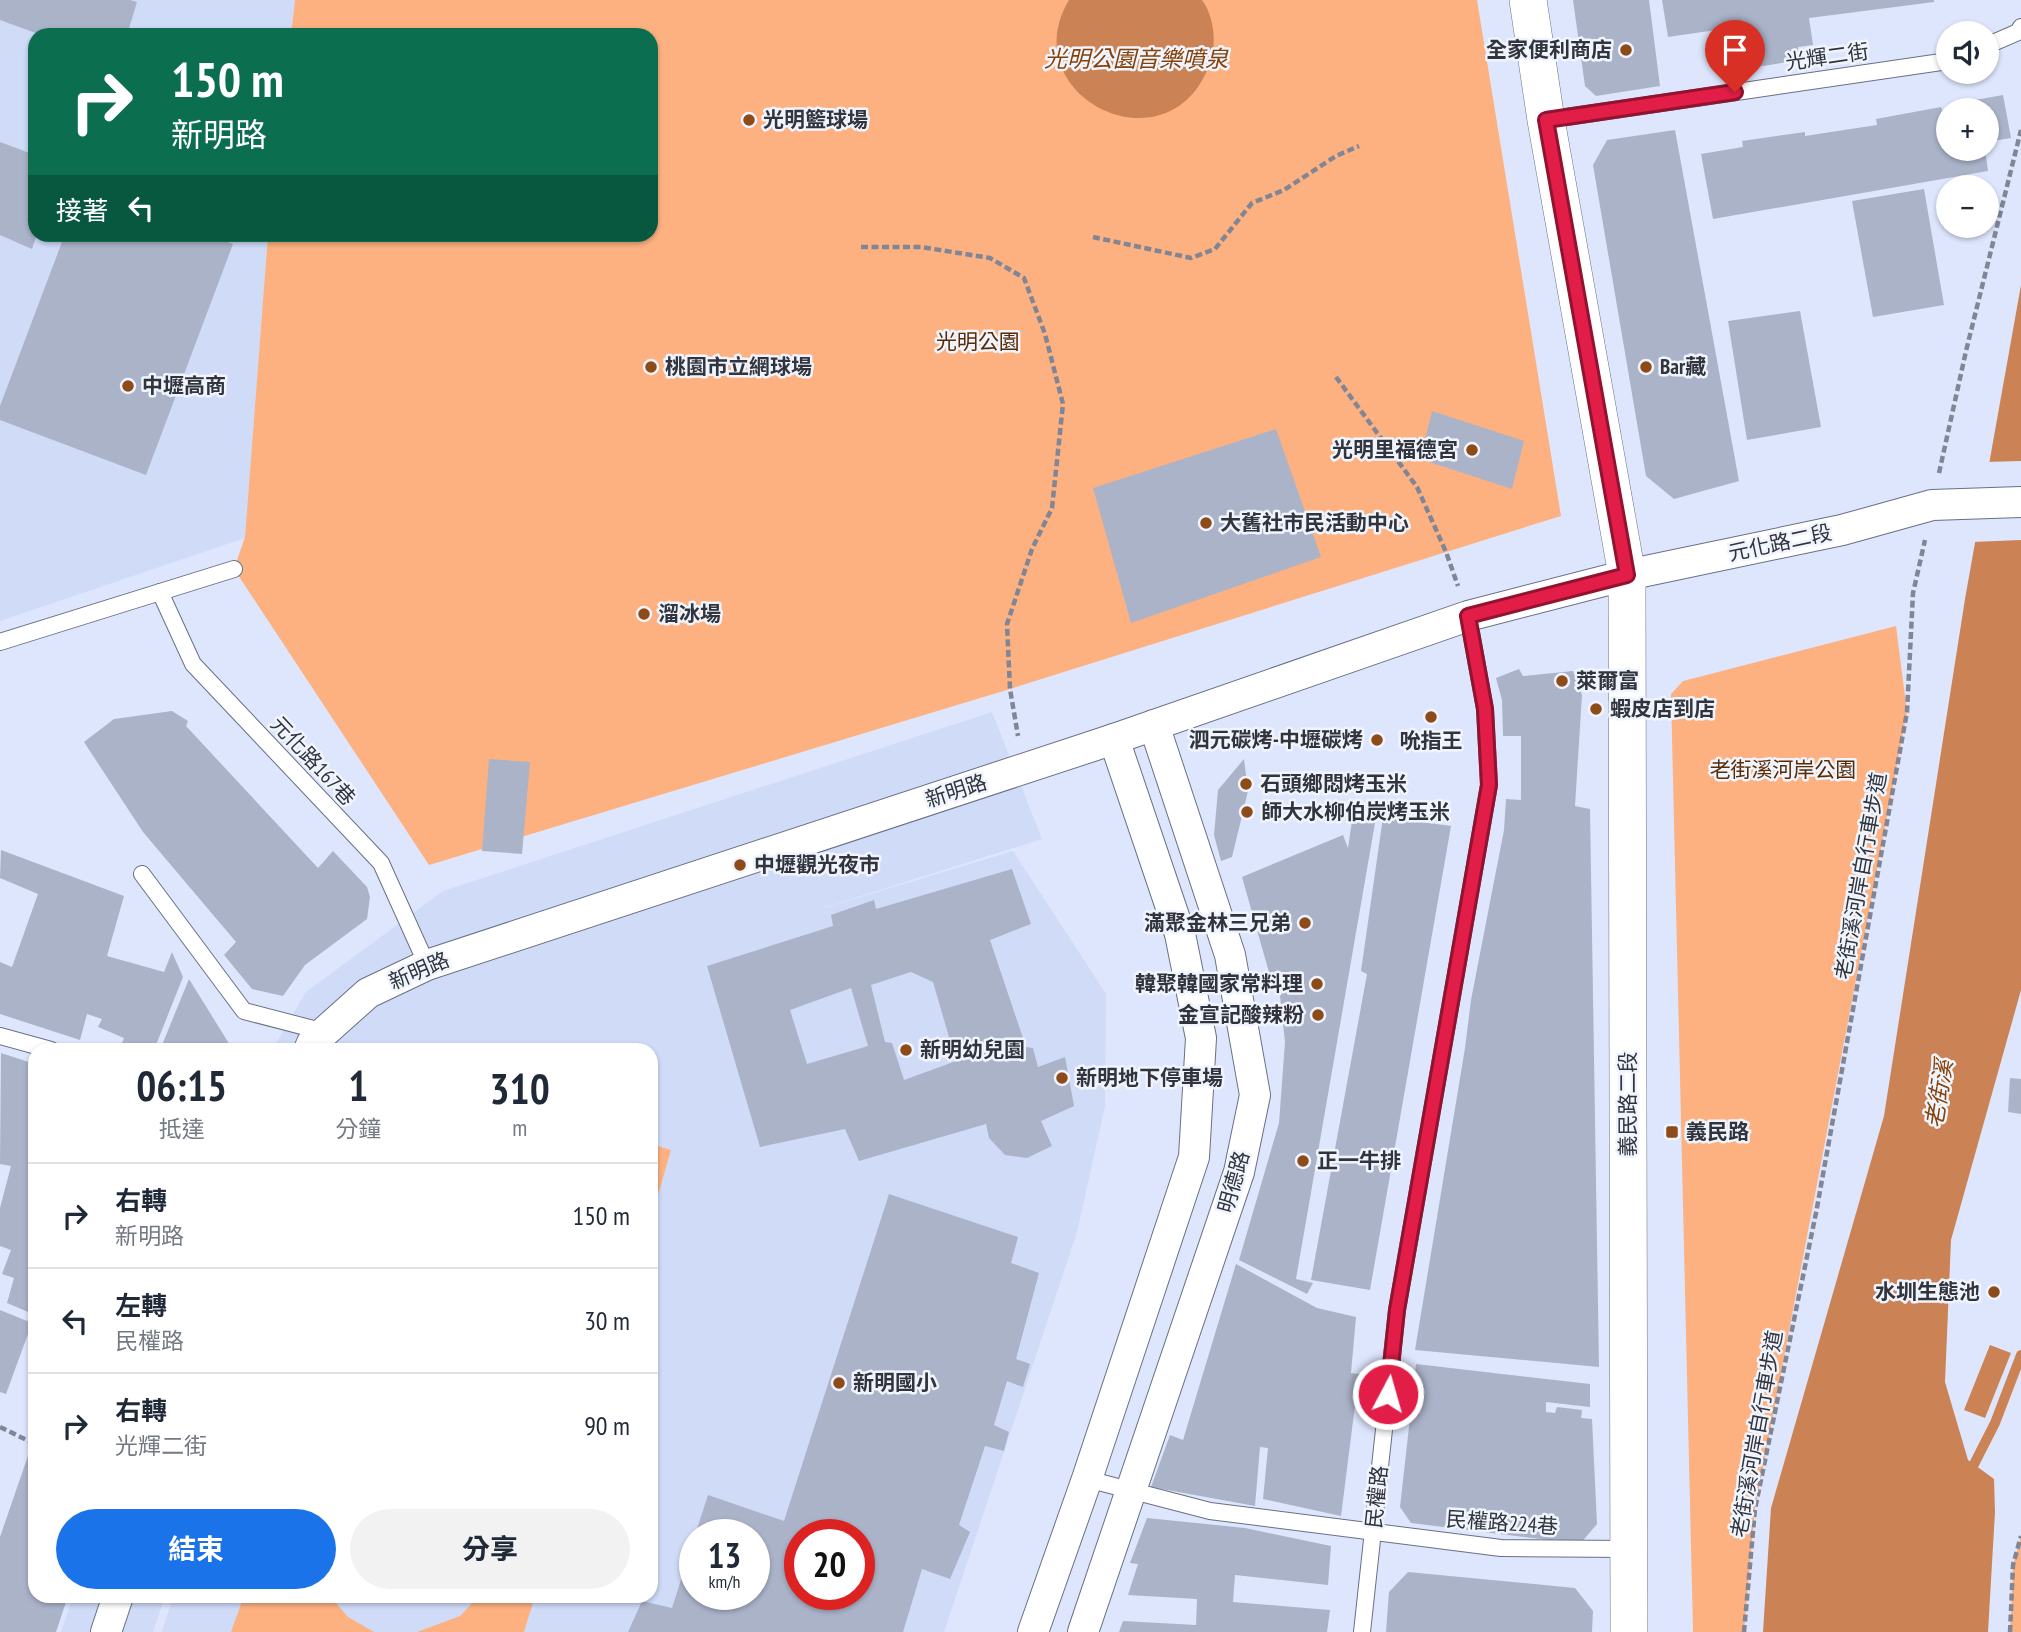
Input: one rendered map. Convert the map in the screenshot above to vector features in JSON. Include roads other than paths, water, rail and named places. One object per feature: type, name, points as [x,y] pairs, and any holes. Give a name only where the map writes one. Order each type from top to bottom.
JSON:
[{"type":"street","points":[[1528,0],[1546,120],[1627,575]]},
{"type":"street","name":"元化路二段","points":[[1627,575],[1842,530],[1932,505],[2021,502]]},
{"type":"street","name":"新明路","points":[[317,1041],[368,993],[427,965],[1114,739],[1468,616],[1627,575]]},
{"type":"street","name":"義民路二段","points":[[1627,575],[1629,1632]]},
{"type":"street","name":"明德路","points":[[1083,1632],[1239,1172],[1255,1095],[1230,955],[1154,725]]},
{"type":"street","points":[[1032,1632],[1087,1479],[1194,1157],[1201,1038],[1180,934],[1114,739]]},
{"type":"street","points":[[106,1632],[116,1603]]},
{"type":"lane","points":[[1999,40],[2018,32],[2021,27]]},
{"type":"lane","name":"光輝二街","points":[[1546,120],[1936,63]]},
{"type":"lane","points":[[0,642],[234,569]]},
{"type":"lane","name":"元化路167巷","points":[[160,592],[193,664],[381,863],[427,965]]},
{"type":"lane","name":"民權路","points":[[1362,1632],[1397,1310],[1489,785],[1485,709],[1468,616]]},
{"type":"lane","points":[[142,874],[244,1011],[317,1041]]},
{"type":"lane","points":[[0,1036],[28,1044]]},
{"type":"lane","name":"民權路224巷","points":[[1087,1479],[1210,1511],[1501,1548],[1629,1549]]},
{"type":"water","name":"光明公園音樂噴泉","points":[[1069,0],[1202,0],[1210,15],[1213,32],[1212,58],[1189,98],[1161,115],[1131,118],[1102,109],[1077,91],[1061,66],[1057,35]]},
{"type":"water","name":"老街溪","points":[[2021,285],[2021,990],[1951,1240],[1945,1382],[1968,1460],[1994,1479],[1995,1512],[1988,1632],[1763,1632],[1771,1508],[1884,1116],[1965,599]]},
{"type":"water","points":[[1990,1345],[2011,1353],[1985,1418],[1964,1410]]},
{"type":"waterway","points":[[1968,1476],[1995,1423],[2021,1355]]},
{"type":"place","name":"全家便利商店","points":[[1626,50]]},
{"type":"place","name":"光明籃球場","points":[[749,120]]},
{"type":"place","name":"桃園市立網球場","points":[[651,367]]},
{"type":"place","name":"Bar藏","points":[[1646,367]]},
{"type":"place","name":"中壢高商","points":[[128,386]]},
{"type":"place","name":"光明里福德宮","points":[[1472,450]]},
{"type":"place","name":"大舊社市民活動中心","points":[[1206,523]]},
{"type":"place","name":"溜冰場","points":[[644,614]]},
{"type":"place","name":"萊爾富","points":[[1562,681]]},
{"type":"place","name":"蝦皮店到店","points":[[1596,709]]},
{"type":"place","name":"吮指王","points":[[1431,717]]},
{"type":"place","name":"泗元碳烤-中壢碳烤","points":[[1377,740]]},
{"type":"place","name":"石頭鄉悶烤玉米","points":[[1246,784]]},
{"type":"place","name":"師大水柳伯炭烤玉米","points":[[1247,812]]},
{"type":"place","name":"中壢觀光夜市","points":[[740,865]]},
{"type":"place","name":"滿聚金林三兄弟","points":[[1305,923]]},
{"type":"place","name":"韓聚韓國家常料理","points":[[1317,984]]},
{"type":"place","name":"金宣記酸辣粉","points":[[1318,1015]]},
{"type":"place","name":"新明幼兒園","points":[[906,1050]]},
{"type":"place","name":"新明地下停車場","points":[[1062,1078]]},
{"type":"place","name":"義民路","points":[[1672,1132]]},
{"type":"place","name":"正一牛排","points":[[1303,1161]]},
{"type":"place","name":"水圳生態池","points":[[1994,1292]]},
{"type":"place","name":"新明國小","points":[[839,1383]]},
{"type":"park label","name":"光明公園","points":[[978,342]]},
{"type":"park label","name":"老街溪河岸公園","points":[[1783,770]]}]
